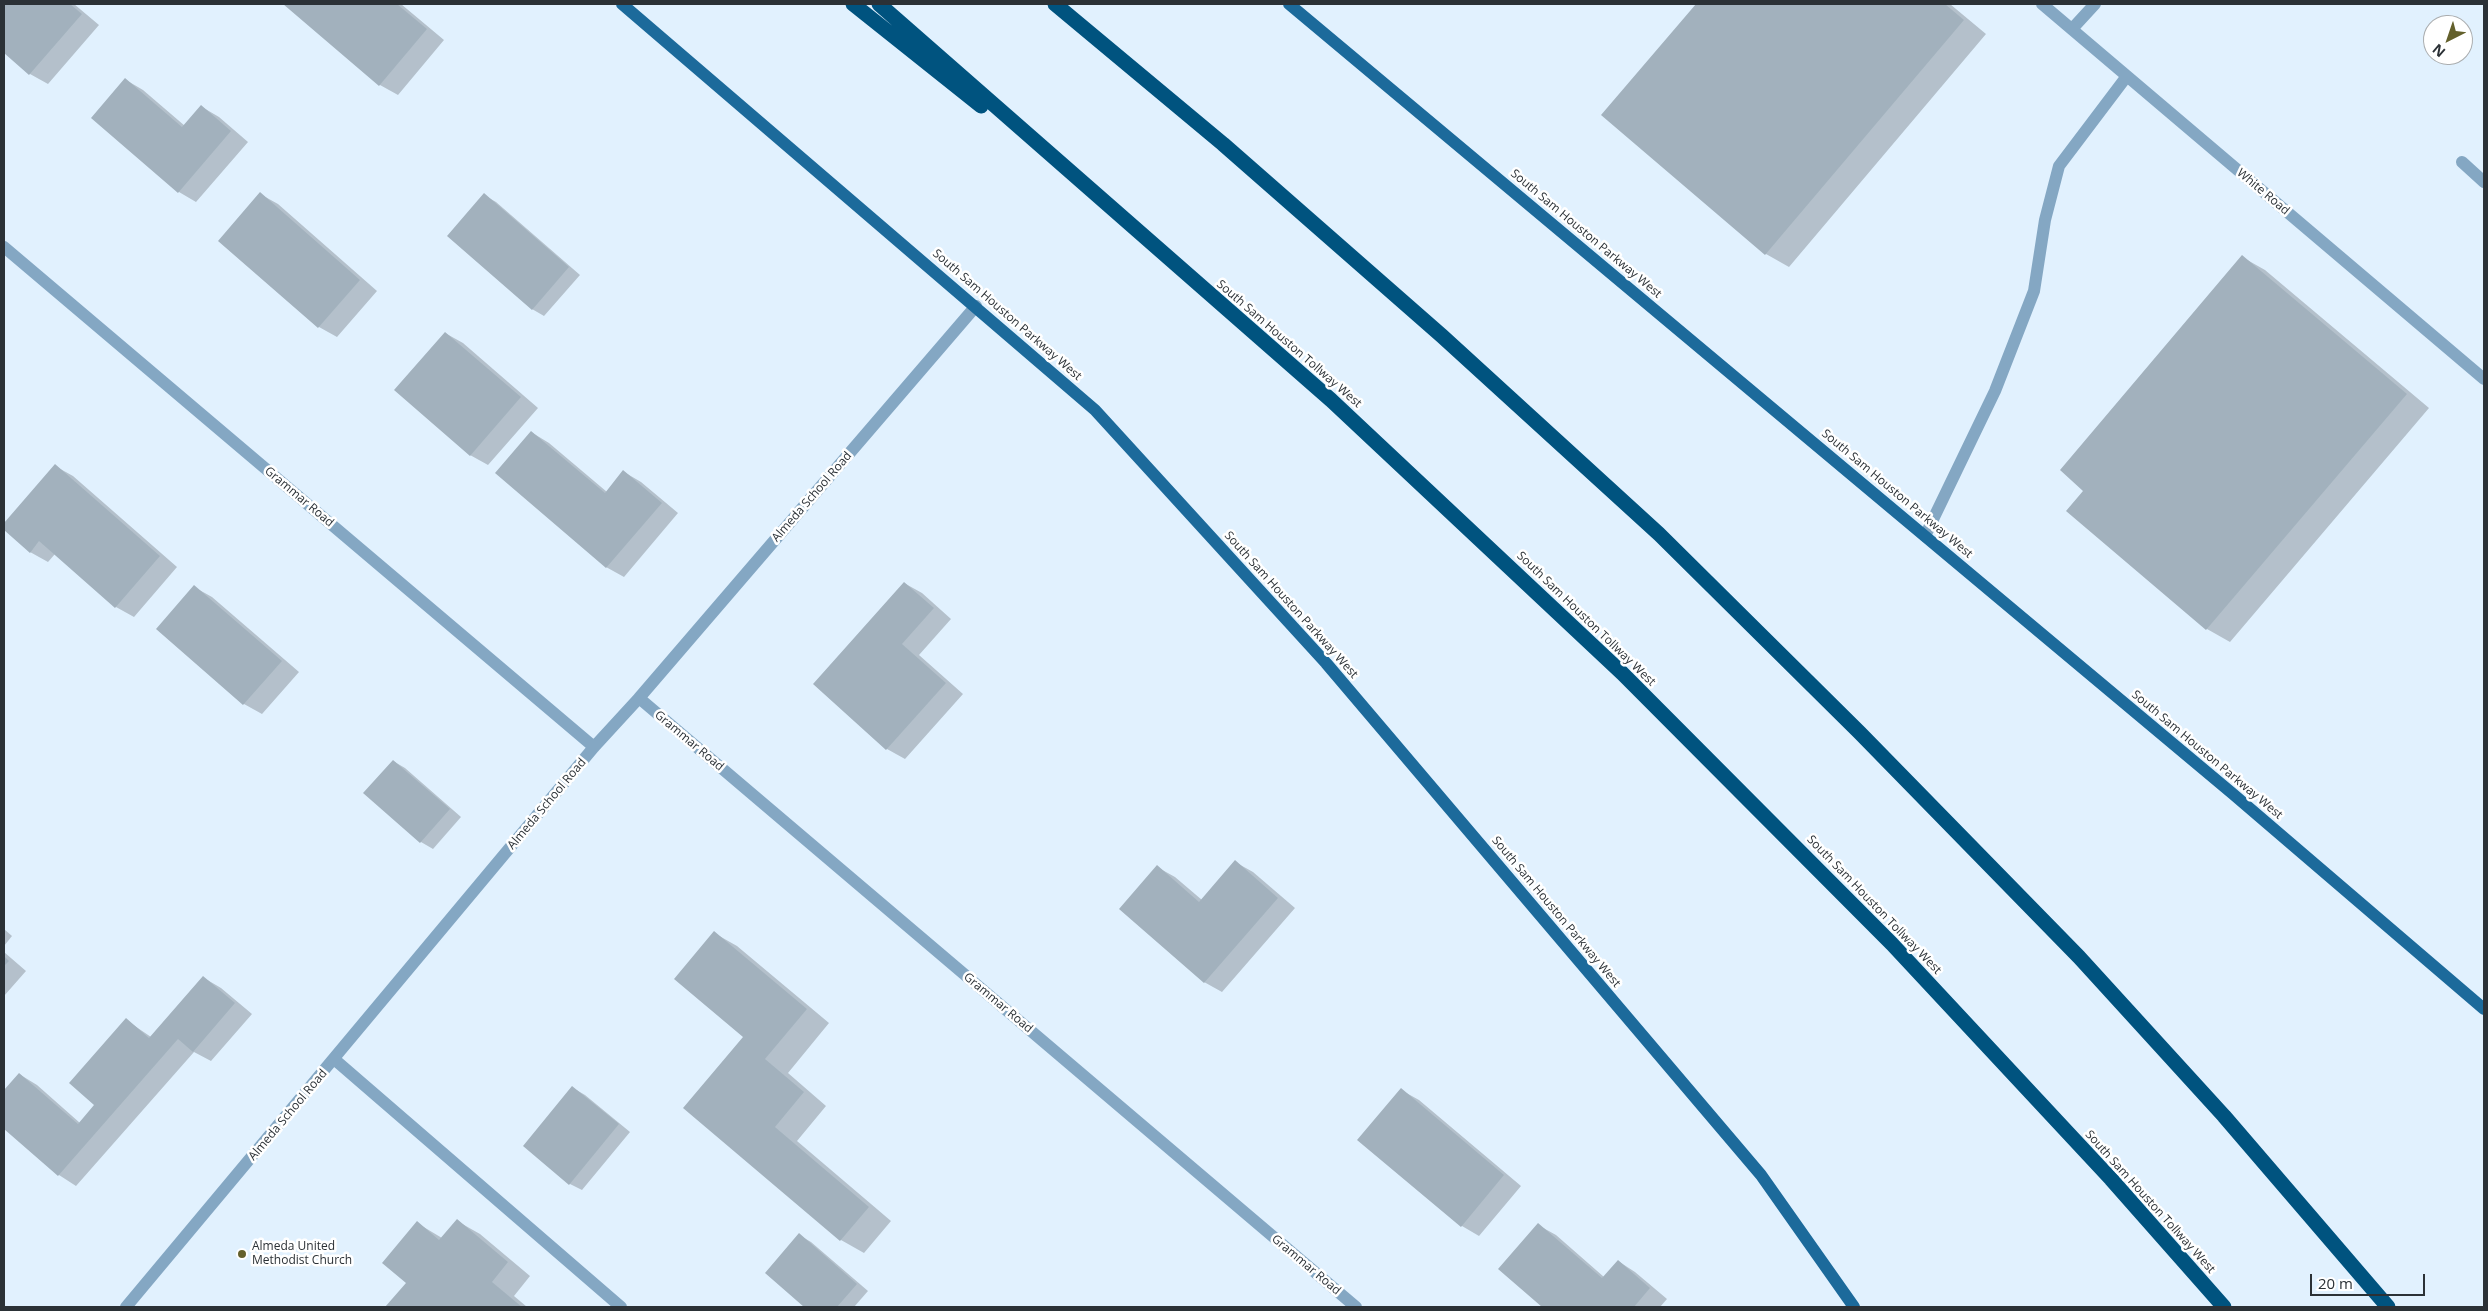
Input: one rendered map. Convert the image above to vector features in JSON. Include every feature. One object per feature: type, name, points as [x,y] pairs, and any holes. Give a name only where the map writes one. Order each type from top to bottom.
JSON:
[{"type":"highway","points":[[853,4],[1146,239]]},
{"type":"highway","name":"South Sam Houston Tollway West","points":[[879,4],[1331,400],[1629,680],[1892,944],[2111,1179],[2224,1307]]},
{"type":"highway","points":[[1055,4],[1223,144],[1435,329],[1659,534],[1860,733],[2079,957],[2224,1116],[2388,1307]]},
{"type":"main road","name":"South Sam Houston Parkway West","points":[[622,4],[1095,410],[1326,663],[1762,1175],[1854,1307]]},
{"type":"main road","name":"South Sam Houston Parkway West","points":[[1289,4],[1926,536],[2484,1008]]},
{"type":"street","name":"White Road","points":[[2042,4],[2484,379]]},
{"type":"street","points":[[2072,29],[2095,4]]},
{"type":"street","points":[[1926,536],[1995,391],[2034,291],[2045,220],[2059,166],[2127,76]]},
{"type":"street","points":[[2462,162],[2484,182]]},
{"type":"street","name":"Grammar Road","points":[[4,247],[594,747]]},
{"type":"street","name":"Almeda School Road","points":[[126,1307],[594,747],[639,698],[976,306]]},
{"type":"street","name":"Grammar Road","points":[[639,698],[1356,1307]]},
{"type":"street","points":[[334,1059],[621,1307]]},
{"type":"building","points":[[4,4],[70,4],[82,14],[29,75],[4,53]]},
{"type":"building","points":[[283,4],[397,4],[427,29],[379,86]]},
{"type":"building","points":[[1696,4],[1945,4],[1964,20],[1765,255],[1601,115]]},
{"type":"building","points":[[125,78],[182,127],[201,105],[231,131],[178,193],[91,118]]},
{"type":"building","points":[[260,192],[360,280],[318,328],[218,241]]},
{"type":"building","points":[[484,193],[569,267],[532,310],[447,236]]},
{"type":"building","points":[[2242,255],[2407,394],[2206,630],[2066,511],[2083,491],[2060,470]]},
{"type":"building","points":[[445,332],[521,397],[470,456],[394,390]]},
{"type":"building","points":[[531,431],[605,493],[623,470],[662,503],[606,568],[495,473]]},
{"type":"building","points":[[55,464],[160,556],[115,608],[39,541],[30,553],[4,530],[4,523]]},
{"type":"building","points":[[904,582],[934,608],[902,644],[946,683],[886,750],[813,684]]},
{"type":"building","points":[[194,585],[282,661],[243,705],[156,629]]},
{"type":"building","points":[[393,760],[450,809],[420,843],[363,793]]},
{"type":"building","points":[[1235,860],[1278,898],[1204,983],[1119,909],[1157,865],[1199,902]]},
{"type":"building","points":[[714,931],[807,1009],[765,1059],[804,1092],[775,1127],[869,1207],[840,1241],[683,1108],[743,1037],[674,979]]},
{"type":"building","points":[[4,956],[9,961],[4,966]]},
{"type":"building","points":[[203,976],[235,1003],[193,1052],[178,1039],[58,1176],[4,1129],[4,1090],[19,1073],[78,1124],[94,1105],[69,1083],[126,1018],[149,1038]]},
{"type":"building","points":[[572,1086],[619,1124],[569,1185],[523,1146]]},
{"type":"building","points":[[1401,1088],[1504,1175],[1461,1227],[1357,1140]]},
{"type":"building","points":[[457,1219],[508,1262],[492,1282],[522,1307],[385,1307],[406,1283],[382,1263],[417,1221],[439,1240]]},
{"type":"building","points":[[1538,1223],[1602,1278],[1618,1260],[1650,1288],[1634,1307],[1542,1307],[1498,1269]]},
{"type":"building","points":[[799,1233],[857,1284],[837,1307],[804,1307],[765,1273]]},
{"type":"place","name":"Almeda United Methodist Church","points":[[242,1254]]}]
